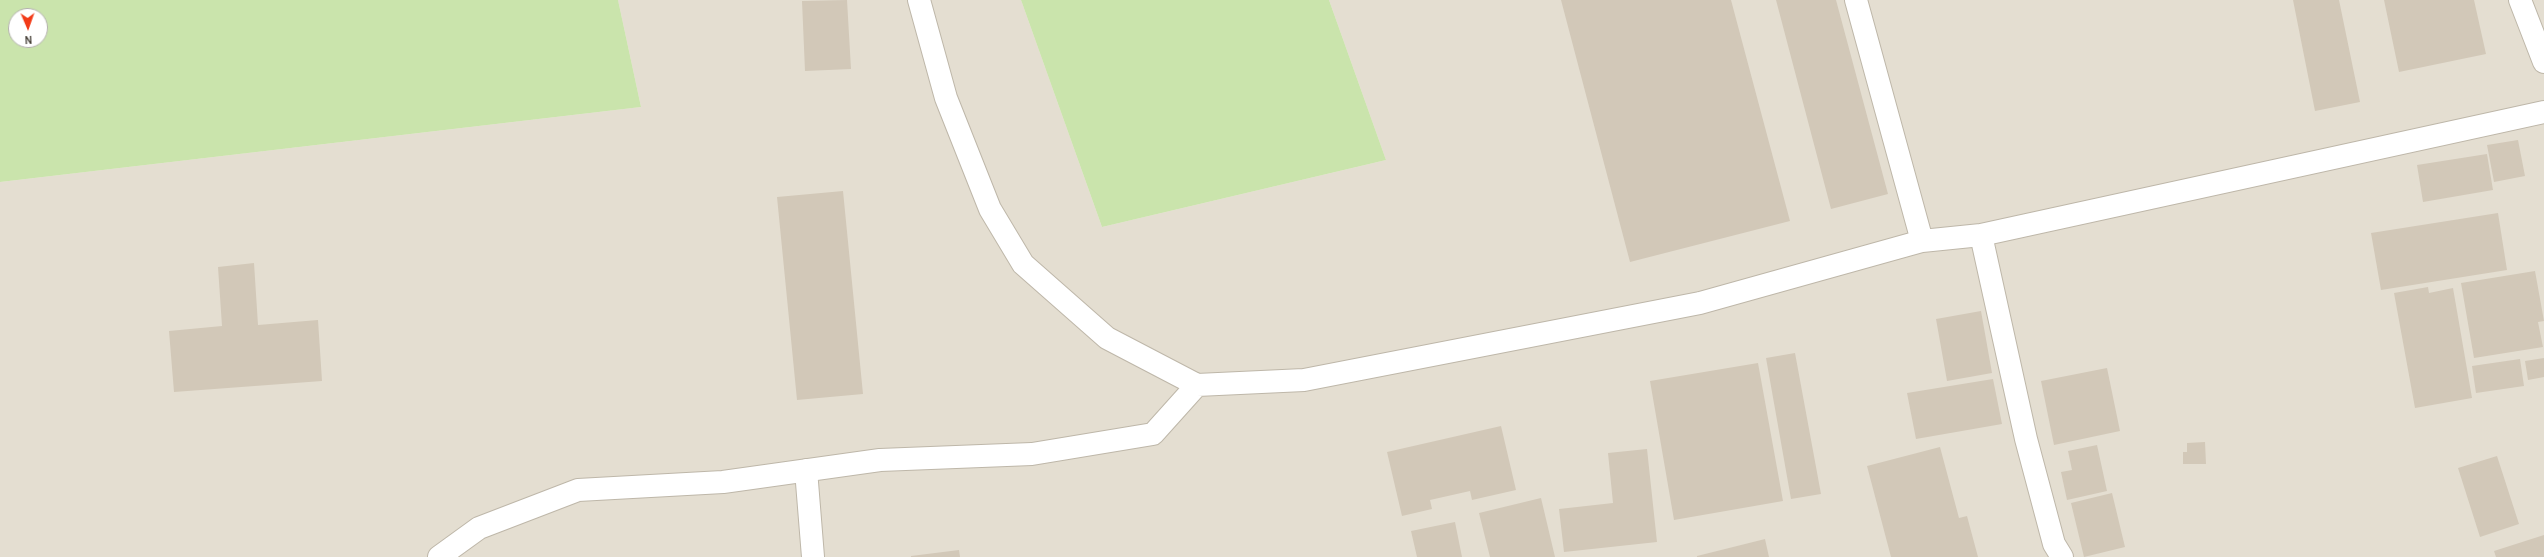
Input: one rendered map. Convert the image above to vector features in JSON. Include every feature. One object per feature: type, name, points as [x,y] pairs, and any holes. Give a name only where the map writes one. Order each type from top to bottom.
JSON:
[{"type":"street","points":[[919,0],[946,98],[990,208],[1024,264],[1107,338],[1196,385],[1304,380],[1700,303],[1922,241],[1981,235],[2544,112]]},
{"type":"street","points":[[1856,0],[1922,241]]},
{"type":"street","points":[[2520,0],[2544,62]]},
{"type":"street","points":[[1981,235],[2026,439],[2054,544],[2062,557]]},
{"type":"street","points":[[439,557],[479,528],[578,490],[723,482],[880,460],[1032,454],[1153,434],[1196,385]]},
{"type":"street","points":[[806,470],[813,557]]},
{"type":"shaded area","points":[[618,0],[1021,0],[1102,227],[1386,160],[1329,0],[2544,0],[2544,557],[0,557],[0,182],[641,107]]},
{"type":"green space","points":[[0,0],[618,0],[641,107],[0,182]]},
{"type":"green space","points":[[1021,0],[1329,0],[1386,160],[1102,227]]},
{"type":"building","points":[[847,0],[851,69],[805,71],[802,1]]},
{"type":"building","points":[[1561,0],[1731,0],[1790,221],[1630,262]]},
{"type":"building","points":[[1776,0],[1836,0],[1888,194],[1831,209]]},
{"type":"building","points":[[2293,0],[2339,0],[2360,102],[2315,111]]},
{"type":"building","points":[[2384,0],[2474,0],[2486,54],[2399,72]]},
{"type":"building","points":[[2518,140],[2525,176],[2494,182],[2487,145]]},
{"type":"building","points":[[2487,154],[2493,190],[2423,202],[2417,165]]},
{"type":"building","points":[[843,191],[863,394],[797,400],[777,197]]},
{"type":"building","points":[[2498,213],[2507,270],[2381,290],[2371,233]]},
{"type":"building","points":[[254,263],[258,325],[318,320],[322,381],[174,392],[169,331],[222,326],[218,267]]},
{"type":"building","points":[[2535,271],[2544,321],[2538,322],[2543,347],[2474,358],[2461,283]]},
{"type":"building","points":[[2428,287],[2429,293],[2453,288],[2472,398],[2415,408],[2394,293]]},
{"type":"building","points":[[1981,311],[1992,373],[1947,381],[1936,319]]},
{"type":"building","points":[[1795,353],[1821,494],[1791,499],[1766,358]]},
{"type":"building","points":[[2544,358],[2544,377],[2528,380],[2525,361]]},
{"type":"building","points":[[2520,359],[2524,386],[2476,393],[2472,366]]},
{"type":"building","points":[[1758,363],[1783,501],[1674,520],[1650,381]]},
{"type":"building","points":[[2107,368],[2120,431],[2054,445],[2041,381]]},
{"type":"building","points":[[1993,379],[2002,424],[1916,439],[1907,393]]},
{"type":"building","points":[[1501,426],[1516,490],[1472,500],[1470,491],[1430,500],[1432,509],[1402,516],[1387,452]]},
{"type":"building","points":[[2205,442],[2206,464],[2183,464],[2183,452],[2187,452],[2187,443]]},
{"type":"building","points":[[2097,445],[2107,491],[2067,500],[2061,472],[2072,470],[2068,451]]},
{"type":"building","points":[[1940,447],[1959,518],[1967,516],[1978,557],[1891,557],[1867,466]]},
{"type":"building","points":[[1647,449],[1657,542],[1564,552],[1559,509],[1613,503],[1608,453]]},
{"type":"building","points":[[2497,456],[2519,524],[2480,537],[2458,468]]},
{"type":"building","points":[[2112,493],[2125,547],[2084,557],[2071,503]]},
{"type":"building","points":[[1541,498],[1555,557],[1490,557],[1479,513]]},
{"type":"building","points":[[1455,522],[1462,557],[1417,557],[1411,531]]},
{"type":"building","points":[[2544,535],[2544,557],[2496,557],[2494,551]]},
{"type":"building","points":[[1765,539],[1769,557],[1697,557],[1697,556]]},
{"type":"building","points":[[959,550],[960,557],[911,557],[911,556]]}]
